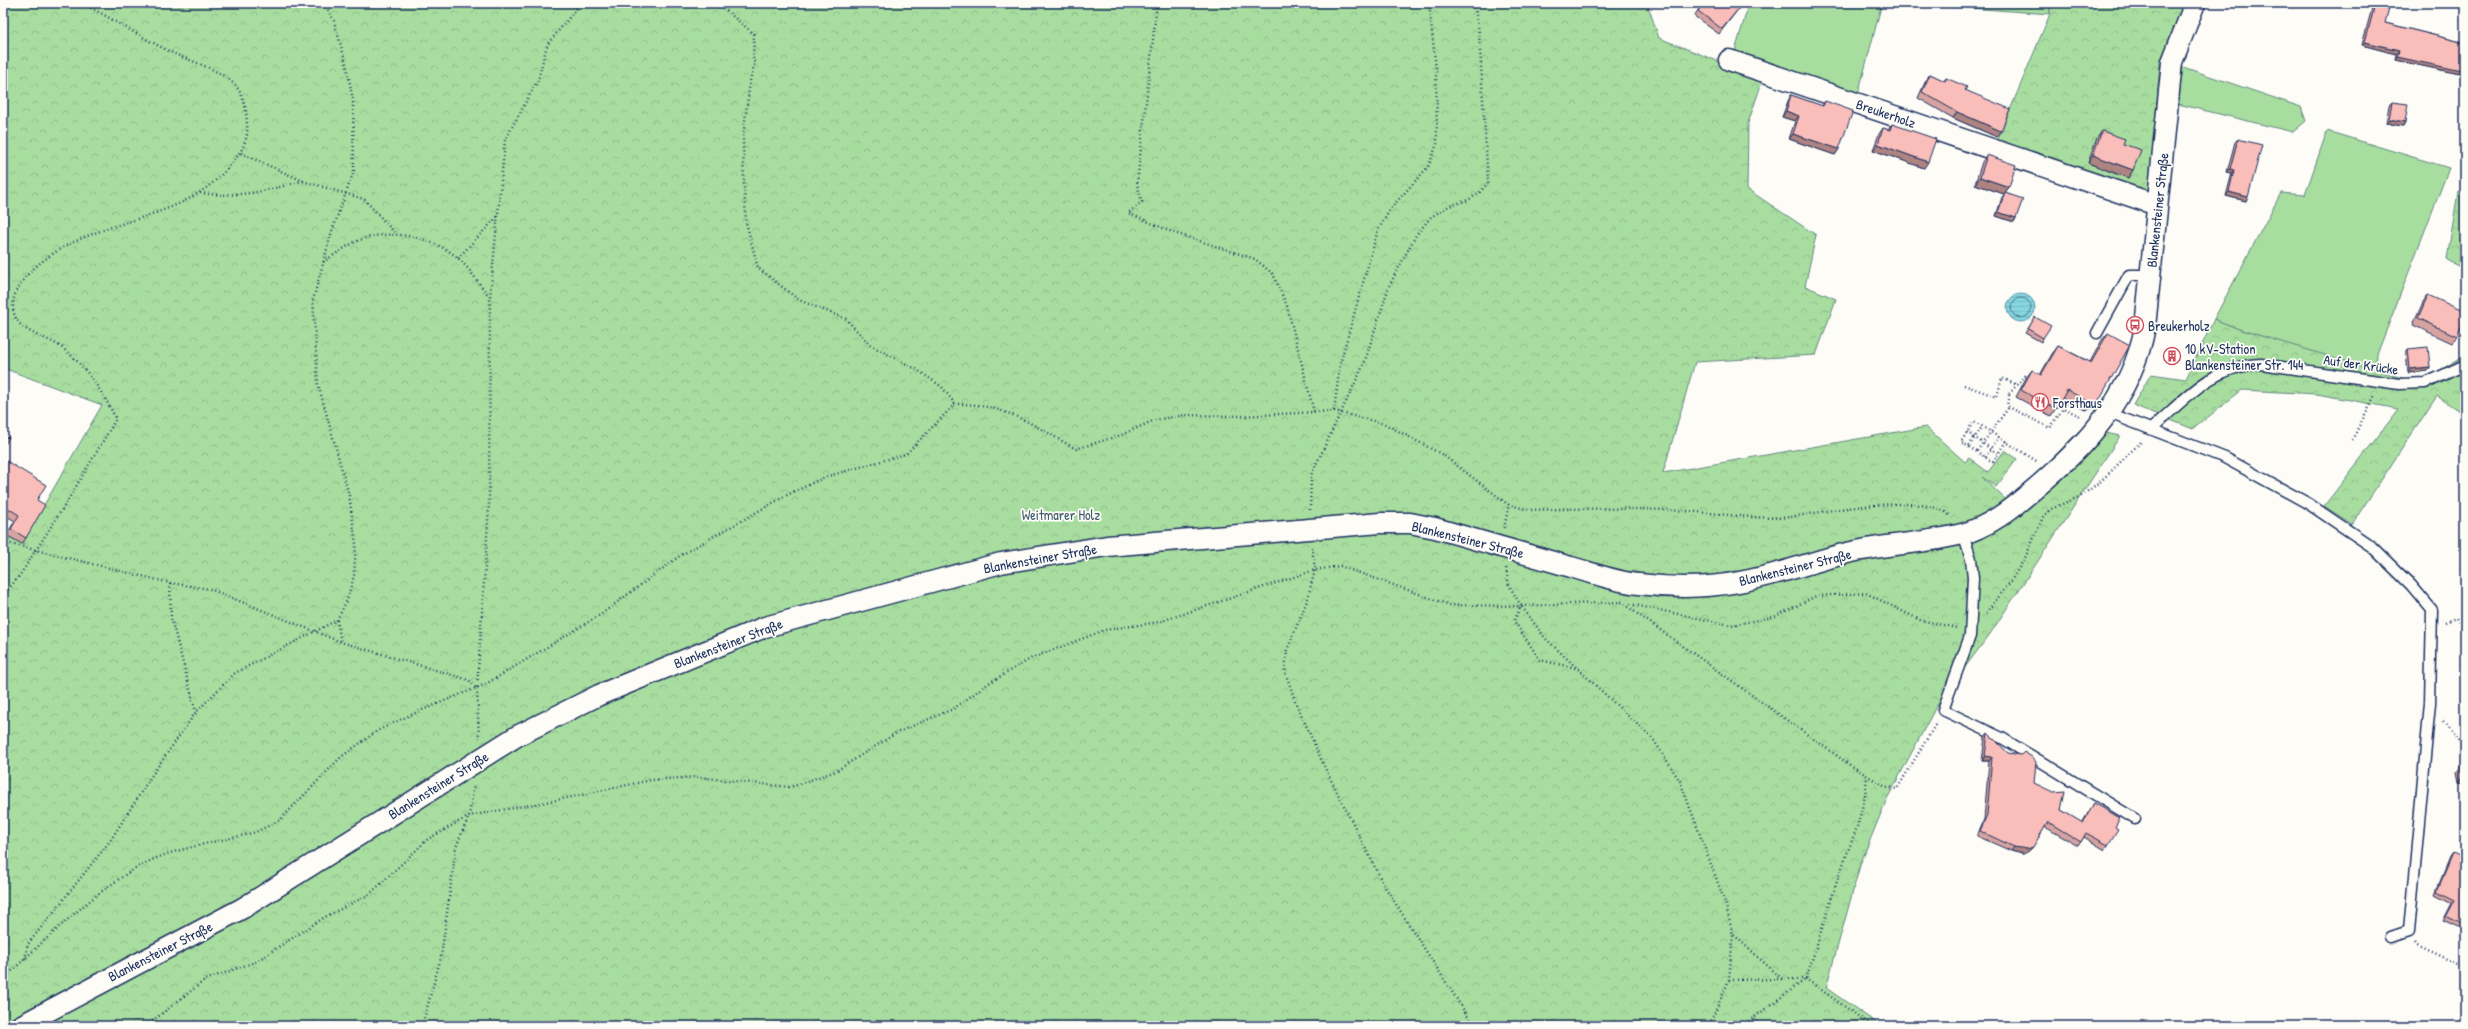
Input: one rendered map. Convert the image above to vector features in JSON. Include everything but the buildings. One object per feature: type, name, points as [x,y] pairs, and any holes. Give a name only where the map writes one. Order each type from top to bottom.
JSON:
[{"type":"street","name":"Blankensteiner Straße","points":[[20,1026],[243,908],[478,760],[555,716],[732,639],[780,623],[1001,562],[1107,546],[1380,523],[1410,523],[1502,547],[1620,581],[1678,586],[1738,582],[1866,548],[1923,542],[1963,534],[1984,526],[2004,513],[2040,485],[2077,451],[2109,413],[2121,395],[2141,350],[2151,275],[2172,62],[2195,3]]},
{"type":"street","name":"Breukerholz","points":[[1729,60],[2157,205]]},
{"type":"lane","points":[[2096,333],[2130,275],[2151,275]]},
{"type":"lane","name":"Auf der Krücke","points":[[2151,429],[2204,383],[2229,368],[2242,364],[2261,364],[2382,382],[2426,383],[2465,365]]},
{"type":"lane","points":[[2109,413],[2225,458],[2309,504],[2348,529],[2392,564],[2432,610],[2430,703],[2409,931],[2391,937]]},
{"type":"lane","points":[[1963,534],[1971,559],[1973,578],[1970,636],[1943,710],[2002,738],[2135,819]]},
{"type":"path","points":[[3,596],[20,575],[34,551],[65,505],[116,419],[100,387],[65,350],[49,339],[32,334],[21,327],[13,308],[15,295],[24,278],[46,258],[81,237],[175,205],[200,193],[214,183],[241,153],[248,130],[245,102],[234,85],[218,73],[172,52],[82,3]]},
{"type":"path","points":[[324,3],[334,21],[347,67],[353,101],[354,171],[323,262],[313,300],[318,384],[349,495],[356,544],[354,576],[347,600],[337,620],[341,642]]},
{"type":"path","points":[[422,1026],[440,958],[456,847],[469,816],[478,760],[477,688],[489,506],[490,297],[505,140],[538,80],[547,45],[581,3]]},
{"type":"path","points":[[717,3],[754,34],[753,61],[755,62],[750,81],[743,137],[746,222],[758,268],[799,300],[846,319],[870,345],[916,369],[942,388],[955,404]]},
{"type":"path","points":[[1157,3],[1137,184],[1142,202],[1128,213],[1172,232],[1255,259],[1273,274],[1287,306],[1314,412]]},
{"type":"path","points":[[1334,411],[1340,364],[1378,230],[1391,208],[1428,167],[1437,144],[1436,70],[1429,3]]},
{"type":"path","points":[[241,153],[303,181],[364,199],[396,234]]},
{"type":"path","points":[[200,193],[228,196],[254,194],[303,181]]},
{"type":"path","points":[[458,258],[497,217]]},
{"type":"path","points":[[323,262],[358,241],[376,235],[396,234],[432,243],[458,258],[490,297]]},
{"type":"path","points":[[2036,380],[2025,376],[2009,395],[2007,405],[2050,428],[2068,401]]},
{"type":"path","points":[[1964,385],[1997,397],[2002,378],[2017,385]]},
{"type":"path","points":[[2352,440],[2382,382]]},
{"type":"path","points":[[2058,405],[2064,408]]},
{"type":"path","points":[[1977,451],[2009,407]]},
{"type":"path","points":[[2006,441],[1993,462],[1961,442],[1974,421],[1990,432],[2006,441],[2041,464]]},
{"type":"path","points":[[1969,446],[1982,426]]},
{"type":"path","points":[[146,1026],[205,980],[255,962],[325,917],[370,894],[428,839],[469,816],[562,799],[651,780],[698,777],[790,788],[836,771],[898,732],[953,709],[989,683],[1032,658],[1105,630],[1159,622],[1315,570],[1340,566],[1450,605],[1521,606],[1621,602],[1731,625],[1774,617],[1816,596],[1866,594],[1920,620],[1955,627],[1970,636],[2011,581],[2026,556],[2043,517],[2051,509],[2081,496],[2100,482],[2151,429]]},
{"type":"path","points":[[1967,432],[1998,454]]},
{"type":"path","points":[[1985,457],[1999,437]]},
{"type":"path","points":[[1509,505],[1502,547],[1509,584],[1521,606],[1546,639],[1652,739],[1680,780],[1725,902],[1733,935],[1729,980],[1709,1026]]},
{"type":"path","points":[[3,542],[34,551],[170,583],[210,589],[312,632],[465,679],[477,688]]},
{"type":"path","points":[[1620,581],[1621,602]]},
{"type":"path","points":[[170,583],[171,618],[196,712]]},
{"type":"path","points":[[1621,602],[1867,776],[1884,786],[1898,789],[1943,710]]},
{"type":"path","points":[[1521,606],[1514,621],[1540,660],[1580,670]]},
{"type":"path","points":[[2444,623],[2456,618],[2465,631]]},
{"type":"path","points":[[25,959],[28,944],[110,841],[152,775],[196,712],[235,673],[337,620]]},
{"type":"path","points":[[2430,703],[2465,749]]},
{"type":"path","points":[[1742,1026],[1806,979],[1838,878],[1858,824],[1865,796],[1867,776]]},
{"type":"path","points":[[2409,931],[2417,945],[2465,967]]},
{"type":"path","points":[[1733,935],[1782,979]]},
{"type":"path","points":[[1729,980],[1806,979],[1872,1026]]},
{"type":"path","points":[[1753,1019],[1758,1026]]},
{"type":"green space","name":"Weitmarer Holz","points":[[3,3],[1647,3],[1659,38],[1763,79],[1748,123],[1747,189],[1816,235],[1805,286],[1836,299],[1816,355],[1695,362],[1663,473],[1926,427],[1965,462],[1969,458],[1988,472],[2005,450],[2017,459],[1996,487],[1982,477],[2006,500],[2047,464],[2082,428],[2120,436],[1990,634],[1938,703],[1886,801],[1861,862],[1826,988],[1881,1026],[3,1026],[3,543],[12,537],[22,543],[102,405],[3,368]]},
{"type":"green space","points":[[1749,3],[1882,3],[1857,98],[1733,58]]},
{"type":"green space","points":[[1903,3],[2050,3],[2050,14]]},
{"type":"green space","points":[[2050,3],[2184,3],[2160,62],[2150,195],[1995,146],[2050,14]]},
{"type":"green space","points":[[2183,67],[2301,107],[2306,121],[2293,132],[2178,104]]},
{"type":"green space","points":[[2327,131],[2449,168],[2371,370],[2241,330],[2214,319],[2281,193],[2305,195]]},
{"type":"green space","points":[[2458,192],[2465,194],[2465,270],[2447,259]]},
{"type":"green space","points":[[2214,319],[2241,330],[2406,379],[2426,379],[2465,355],[2465,415],[2437,396],[2352,524],[2324,506],[2399,409],[2317,394],[2242,390],[2193,429],[2133,405],[2151,374],[2186,379]]},
{"type":"water","points":[[2021,294],[2031,298],[2035,308],[2031,318],[2021,322],[2011,318],[2007,308],[2011,298]]},
{"type":"place","name":"Breukerholz","points":[[2135,325]]},
{"type":"place","name":"10 kV-Station Blankensteiner Str. 144","points":[[2172,356]]},
{"type":"place","name":"Forsthaus","points":[[2040,402]]}]
